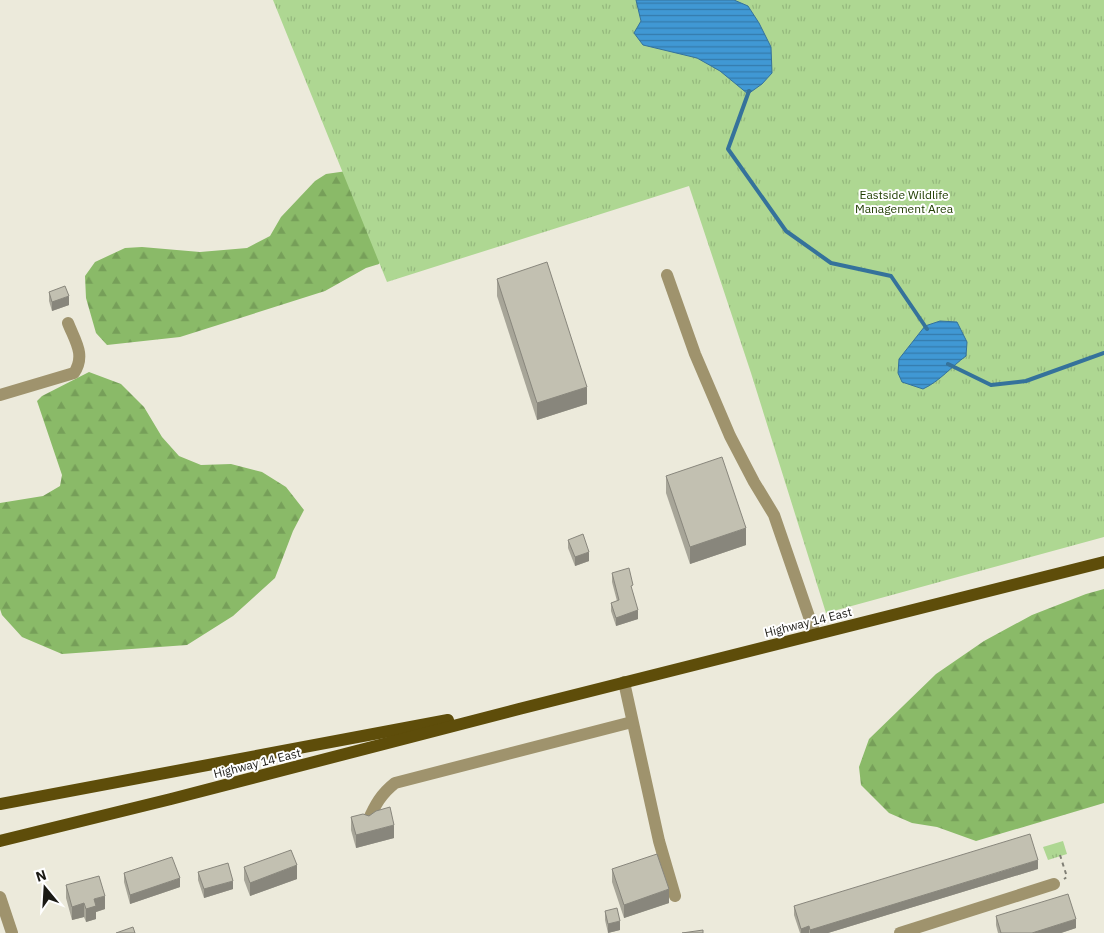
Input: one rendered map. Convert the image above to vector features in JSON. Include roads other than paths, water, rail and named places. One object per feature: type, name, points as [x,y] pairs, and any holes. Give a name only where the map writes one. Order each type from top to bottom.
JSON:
[{"type":"main road","name":"Highway 14 East","points":[[0,841],[337,757],[519,708],[1104,562]]},
{"type":"main road","name":"Highway 14 East","points":[[0,804],[423,724],[519,708]]},
{"type":"street","points":[[666,275],[695,354],[730,436],[774,515],[815,634]]},
{"type":"street","points":[[0,395],[74,373],[80,356],[68,323]]},
{"type":"street","points":[[624,682],[659,841],[675,896]]},
{"type":"street","points":[[368,821],[384,792],[395,783],[632,722]]},
{"type":"street","points":[[900,933],[927,929],[1054,884]]},
{"type":"street","points":[[0,897],[12,933]]},
{"type":"water","points":[[636,0],[734,0],[748,6],[771,47],[772,73],[762,84],[748,94],[720,71],[697,58],[643,45],[634,33],[641,21]]},
{"type":"water","points":[[940,321],[957,322],[967,342],[966,356],[940,378],[923,389],[902,382],[898,373],[899,359],[925,326]]},
{"type":"waterway","points":[[749,91],[728,149],[786,231],[831,263],[891,276],[927,329]]},
{"type":"waterway","points":[[948,364],[991,385],[1026,381],[1104,353]]},
{"type":"park label","name":"Eastside Wildlife Management Area","points":[[904,201]]}]
